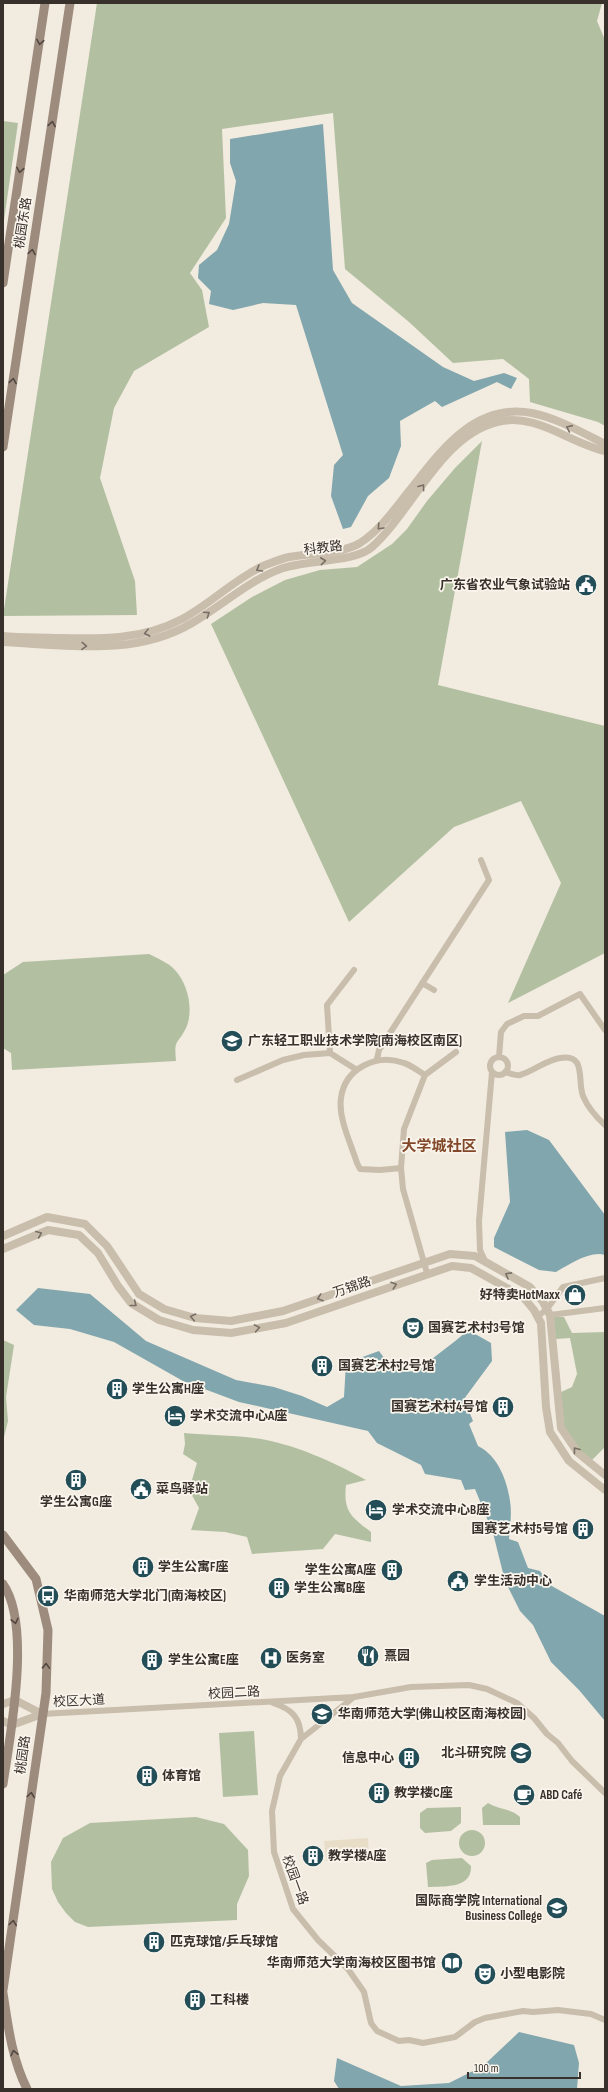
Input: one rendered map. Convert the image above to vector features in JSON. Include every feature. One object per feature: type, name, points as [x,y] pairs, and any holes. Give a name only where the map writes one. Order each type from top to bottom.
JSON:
[{"type":"main road","name":"桃园东路","points":[[3,283],[45,3]]},
{"type":"main road","name":"桃园东路","points":[[3,447],[70,3]]},
{"type":"main road","name":"桃园路","points":[[3,1535],[36,1579],[48,1630],[46,1693],[3,1990]]},
{"type":"main road","name":"桃园路","points":[[3,1584],[8,1592],[18,1633],[14,1700],[7,1723],[3,1784]]},
{"type":"main road","points":[[3,1993],[9,2035],[18,2072],[27,2089]]},
{"type":"street","name":"科教路","points":[[3,636],[99,639],[132,637],[162,629],[184,619],[261,567],[287,557],[334,551],[357,545],[372,535],[384,522],[443,447],[469,426],[483,418],[503,413],[532,413],[605,444]]},
{"type":"street","name":"科教路","points":[[3,642],[100,647],[137,644],[169,635],[192,623],[265,575],[298,563],[346,558],[371,548],[400,516],[449,452],[473,432],[498,421],[525,421],[605,450]]},
{"type":"street","points":[[377,1059],[379,1050],[489,880],[481,860]]},
{"type":"street","points":[[330,1053],[327,1005],[354,970]]},
{"type":"street","points":[[422,983],[434,990]]},
{"type":"street","points":[[499,1057],[501,1032],[507,1024],[524,1016],[538,1016],[580,994],[605,1030]]},
{"type":"street","points":[[427,1273],[403,1189],[401,1168],[404,1129],[425,1075],[456,1052]]},
{"type":"street","points":[[237,1080],[284,1060],[304,1055],[330,1053],[357,1070]]},
{"type":"street","points":[[492,1072],[500,1075],[505,1072],[507,1067],[506,1061],[499,1057]]},
{"type":"street","points":[[486,1263],[480,1250],[479,1221],[492,1072],[490,1067],[491,1061],[499,1057]]},
{"type":"street","points":[[505,1072],[519,1075],[544,1063],[560,1058],[570,1058],[577,1062],[580,1067],[582,1094],[588,1108],[605,1125]]},
{"type":"street","points":[[401,1168],[380,1170],[360,1169],[356,1163],[341,1113],[341,1097],[348,1078],[357,1070],[377,1059],[403,1063],[425,1075]]},
{"type":"street","name":"万锦路","points":[[3,1236],[47,1217],[85,1224],[107,1246],[139,1294],[164,1309],[195,1318],[231,1321],[283,1311],[450,1254],[475,1256],[530,1288],[549,1312]]},
{"type":"street","name":"万锦路","points":[[3,1249],[48,1230],[79,1235],[98,1253],[118,1286],[131,1303],[159,1320],[193,1330],[232,1333],[286,1323],[427,1273],[452,1266],[471,1268],[523,1297],[538,1316],[541,1323],[546,1407],[550,1432],[569,1461],[605,1490]]},
{"type":"street","points":[[605,1278],[563,1287],[549,1312],[561,1428],[578,1453],[605,1475]]},
{"type":"street","points":[[538,1316],[549,1312],[605,1308]]},
{"type":"street","points":[[301,1739],[354,1697],[411,1687],[468,1684],[487,1689],[518,1703],[604,1789]]},
{"type":"street","name":"校园二路","points":[[116,1711],[354,1697]]},
{"type":"street","points":[[3,1704],[14,1700],[42,1714]]},
{"type":"street","points":[[270,1702],[282,1706],[296,1717],[301,1726],[301,1739]]},
{"type":"street","name":"校区大道","points":[[42,1714],[116,1711]]},
{"type":"street","points":[[7,1723],[42,1714]]},
{"type":"street","name":"校园一路","points":[[301,1739],[280,1776],[274,1799],[272,1830],[277,1868],[293,1909],[318,1940],[348,1969],[364,1992],[371,2023],[377,2031],[399,2041],[409,2040],[423,2043],[455,2037],[475,2022],[485,2018],[522,2011],[533,2012],[558,2010],[591,2014],[605,2020]]},
{"type":"green space","points":[[97,3],[602,3],[597,21],[605,40],[605,426],[598,422],[530,402],[529,379],[503,359],[453,363],[409,322],[345,269],[333,113],[222,129],[226,218],[190,273],[202,290],[209,327],[134,371],[114,408],[100,478],[135,581],[137,615],[3,616]]},
{"type":"green space","points":[[3,121],[18,123],[3,227]]},
{"type":"green space","points":[[482,441],[438,685],[605,726],[605,953],[508,1003],[561,883],[521,801],[454,827],[349,922],[211,624],[252,597],[285,580],[320,570],[357,567],[392,544],[407,529],[427,501],[455,468]]},
{"type":"green space","points":[[149,954],[172,967],[180,976],[186,990],[189,1005],[188,1021],[183,1034],[176,1045],[176,1061],[12,1070],[11,1053],[3,1048],[3,975],[23,962]]},
{"type":"green space","points":[[553,1317],[564,1317],[572,1333],[605,1332],[605,1447],[591,1461],[580,1452],[563,1427],[559,1393],[572,1387],[577,1374],[570,1338],[556,1339]]},
{"type":"green space","points":[[3,1340],[14,1345],[6,1397],[8,1421],[3,1441]]},
{"type":"green space","points":[[184,1433],[254,1438],[283,1444],[326,1460],[366,1480],[346,1485],[345,1494],[347,1507],[350,1513],[358,1522],[371,1532],[371,1542],[335,1534],[323,1549],[252,1554],[247,1537],[225,1532],[191,1530],[199,1508],[189,1490],[197,1463],[183,1454],[185,1444]]},
{"type":"green space","points":[[254,1731],[258,1795],[223,1797],[219,1733]]},
{"type":"green space","points":[[488,1803],[516,1814],[520,1817],[520,1825],[483,1825],[482,1808]]},
{"type":"green space","points":[[461,1807],[461,1823],[451,1831],[425,1833],[420,1828],[420,1813],[427,1808]]},
{"type":"green space","points":[[196,1817],[224,1824],[248,1850],[249,1876],[237,1904],[237,1920],[88,1927],[75,1922],[58,1902],[52,1889],[51,1862],[63,1838],[90,1823]]},
{"type":"green space","points":[[472,1830],[482,1833],[485,1843],[482,1853],[472,1856],[462,1853],[459,1843],[462,1833]]},
{"type":"green space","points":[[462,1858],[471,1866],[467,1879],[456,1885],[428,1887],[426,1863],[432,1860]]},
{"type":"shaded area","points":[[368,1838],[369,1859],[326,1861],[324,1841]]},
{"type":"water","points":[[323,124],[333,270],[352,303],[443,367],[474,381],[504,373],[517,378],[511,389],[497,382],[442,407],[435,401],[400,421],[401,446],[389,478],[368,496],[351,527],[343,529],[331,496],[334,465],[343,455],[296,305],[263,303],[233,310],[209,304],[211,291],[198,278],[199,265],[217,250],[229,224],[236,181],[230,163],[230,139]]},
{"type":"water","points":[[527,1130],[549,1140],[605,1215],[605,1255],[599,1254],[587,1256],[556,1272],[539,1270],[494,1247],[494,1238],[510,1202],[505,1132]]},
{"type":"water","points":[[38,1288],[90,1294],[146,1341],[236,1380],[274,1387],[302,1396],[327,1407],[344,1397],[346,1363],[379,1351],[393,1370],[418,1372],[468,1330],[491,1343],[492,1361],[464,1399],[473,1421],[469,1424],[478,1446],[491,1456],[504,1477],[511,1506],[509,1539],[518,1542],[528,1568],[540,1571],[550,1585],[605,1616],[605,1721],[579,1690],[551,1662],[533,1625],[520,1611],[505,1581],[493,1533],[475,1489],[465,1490],[461,1480],[425,1474],[421,1465],[377,1443],[368,1431],[239,1402],[183,1381],[114,1342],[70,1329],[34,1325],[16,1310]]},
{"type":"water","points":[[519,2032],[574,2045],[579,2063],[577,2089],[339,2089],[334,2081],[337,2058],[401,2086],[449,2083],[483,2066]]},
{"type":"place","name":"广东省农业气象试验站","points":[[586,585]]},
{"type":"place","name":"广东轻工职业技术学院(南海校区南区)","points":[[232,1041]]},
{"type":"place","name":"好特卖HotMaxx","points":[[575,1295]]},
{"type":"place","name":"国赛艺术村3号馆","points":[[413,1328]]},
{"type":"place","name":"国赛艺术村2号馆","points":[[322,1366]]},
{"type":"place","name":"学生公寓H座","points":[[117,1389]]},
{"type":"place","name":"国赛艺术村4号馆","points":[[503,1407]]},
{"type":"place","name":"学术交流中心A座","points":[[175,1416]]},
{"type":"place","name":"学生公寓G座","points":[[76,1480]]},
{"type":"place","name":"菜鸟驿站","points":[[141,1489]]},
{"type":"place","name":"学术交流中心B座","points":[[376,1510]]},
{"type":"place","name":"国赛艺术村5号馆","points":[[583,1529]]},
{"type":"place","name":"学生公寓F座","points":[[143,1567]]},
{"type":"place","name":"学生公寓A座","points":[[392,1570]]},
{"type":"place","name":"学生活动中心","points":[[458,1581]]},
{"type":"place","name":"学生公寓B座","points":[[279,1588]]},
{"type":"place","name":"华南师范大学北门(南海校区)","points":[[48,1596]]},
{"type":"place","name":"熹园","points":[[368,1656]]},
{"type":"place","name":"医务室","points":[[271,1658]]},
{"type":"place","name":"学生公寓E座","points":[[152,1660]]},
{"type":"place","name":"华南师范大学(佛山校区南海校园)","points":[[322,1714]]},
{"type":"place","name":"北斗研究院","points":[[521,1753]]},
{"type":"place","name":"信息中心","points":[[409,1758]]},
{"type":"place","name":"体育馆","points":[[147,1776]]},
{"type":"place","name":"教学楼C座","points":[[379,1793]]},
{"type":"place","name":"ABD Café","points":[[524,1795]]},
{"type":"place","name":"教学楼A座","points":[[313,1856]]},
{"type":"place","name":"国际商学院 International Business College","points":[[557,1908]]},
{"type":"place","name":"匹克球馆/乒乓球馆","points":[[154,1942]]},
{"type":"place","name":"华南师范大学南海校区图书馆","points":[[452,1963]]},
{"type":"place","name":"小型电影院","points":[[485,1974]]},
{"type":"place","name":"工科楼","points":[[195,2000]]},
{"type":"district","name":"大学城社区","points":[[439,1146]]}]
